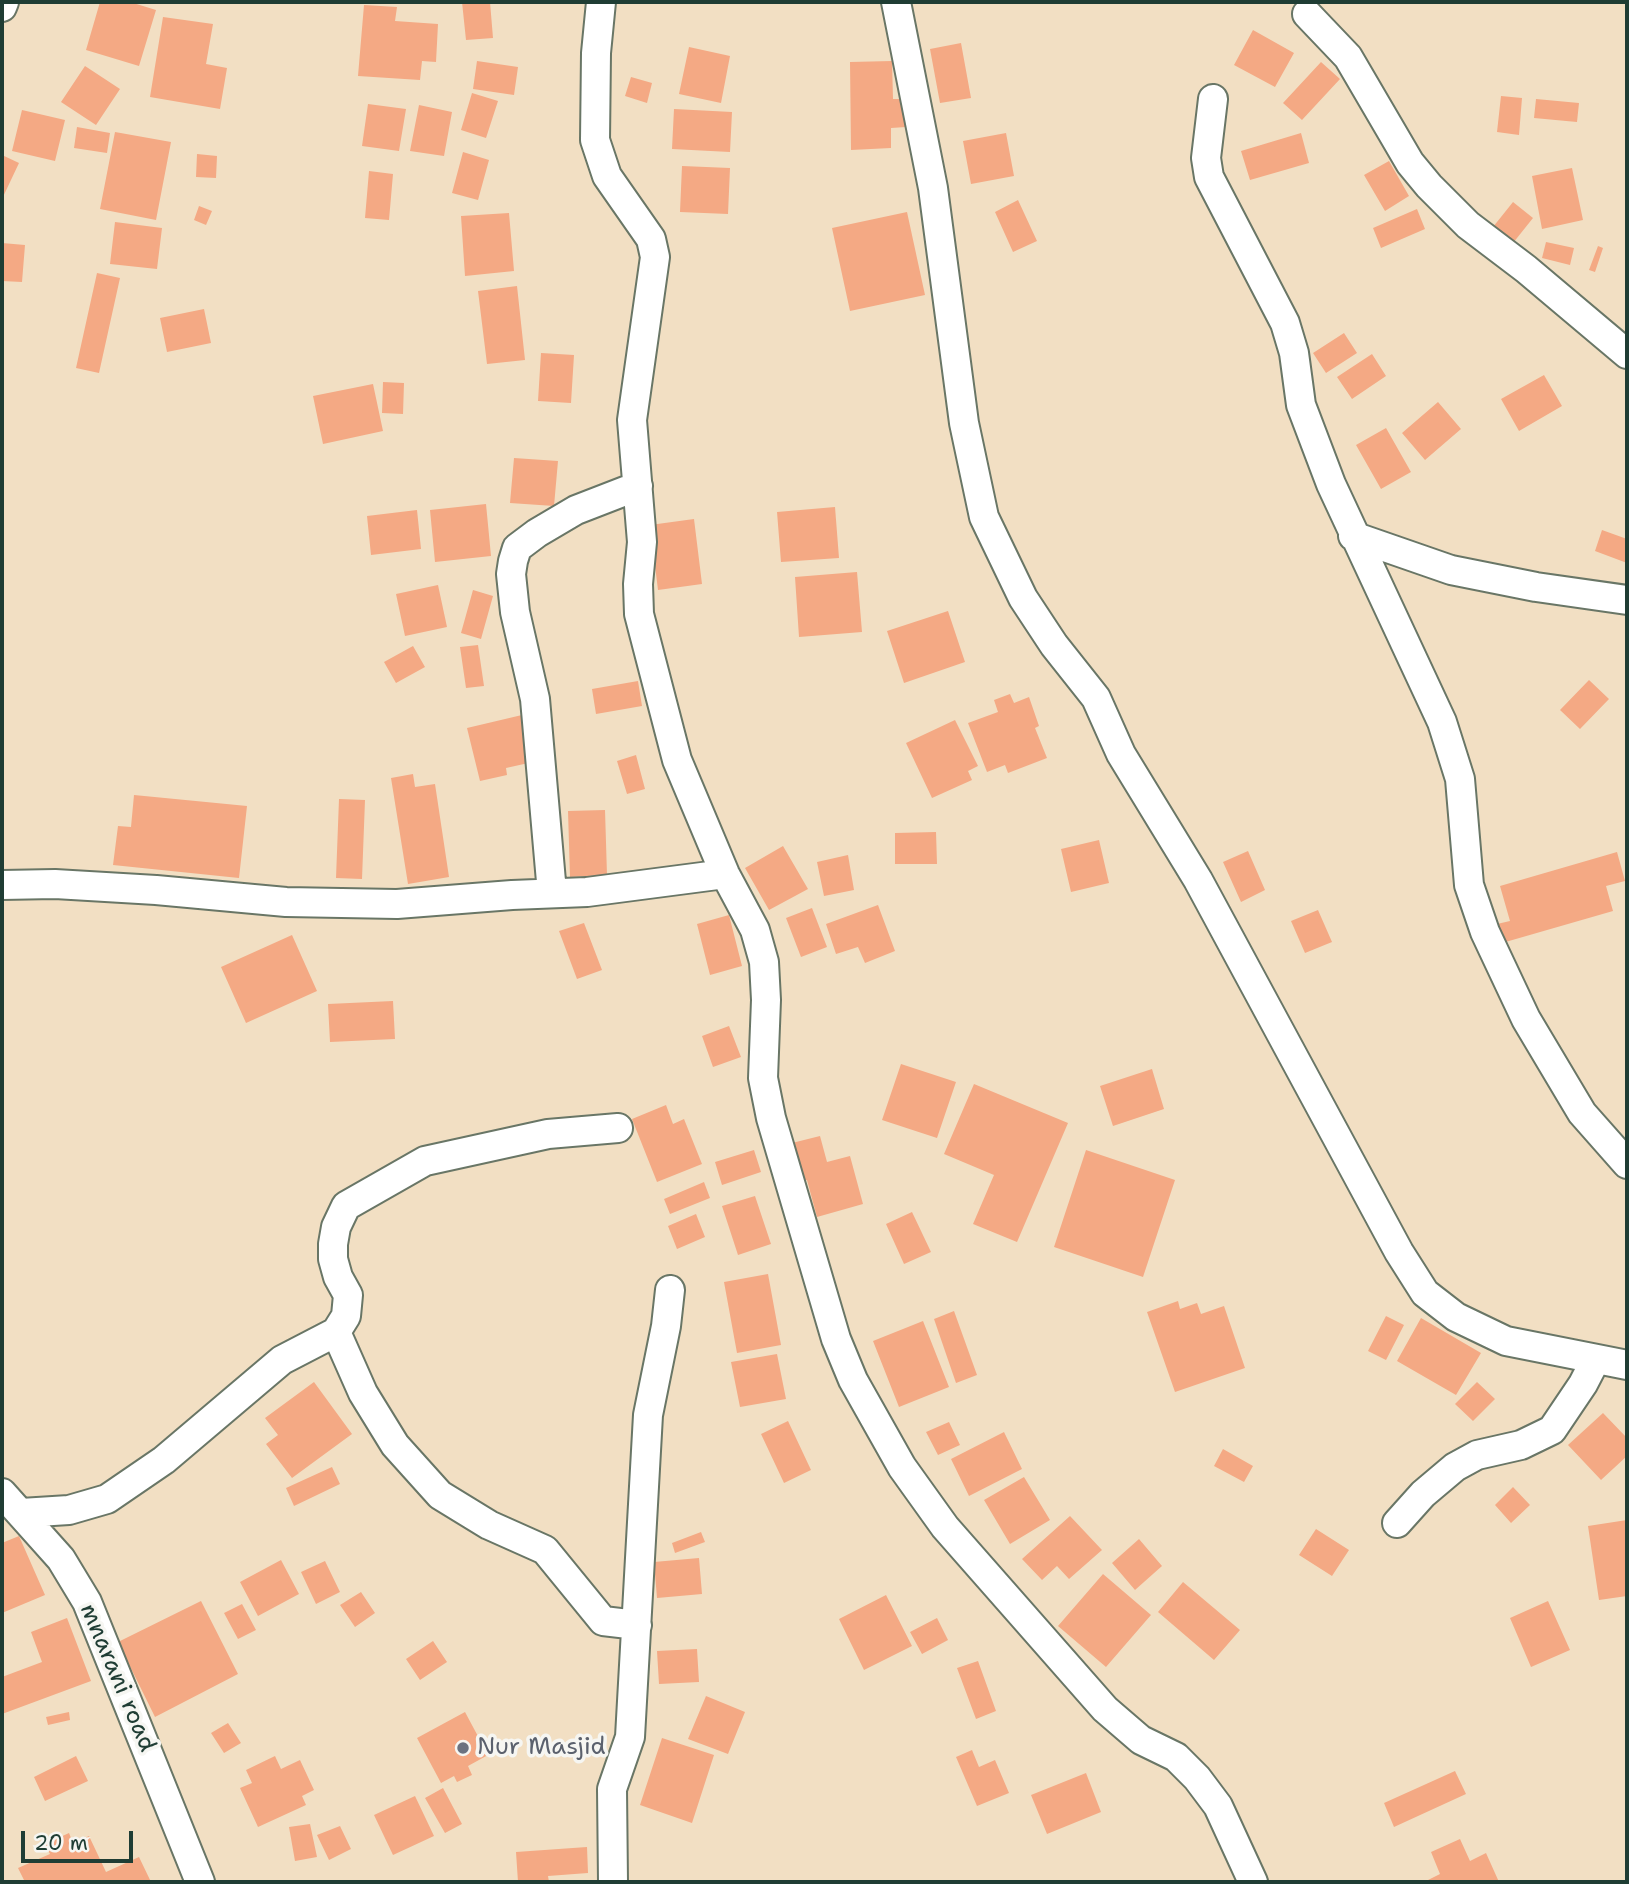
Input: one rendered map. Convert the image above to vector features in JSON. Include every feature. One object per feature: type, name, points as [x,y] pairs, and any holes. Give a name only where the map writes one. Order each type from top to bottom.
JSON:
[{"type":"street","points":[[2,8],[4,2]]},
{"type":"street","points":[[601,2],[596,52],[595,140],[607,176],[651,239],[655,257],[632,420],[642,542],[638,584],[639,614],[677,760],[724,874],[755,930],[764,962],[766,1000],[763,1078],[771,1118],[836,1339],[853,1380],[902,1467],[945,1527],[1105,1709],[1142,1741],[1176,1757],[1197,1778],[1218,1806],[1253,1882]]},
{"type":"street","points":[[896,2],[933,188],[964,423],[975,476],[984,517],[1023,598],[1054,645],[1096,698],[1121,754],[1198,880],[1399,1252],[1425,1293],[1456,1317],[1506,1341],[1627,1365]]},
{"type":"street","points":[[1307,14],[1348,58],[1410,163],[1429,186],[1468,225],[1526,269],[1627,354]]},
{"type":"street","points":[[1213,99],[1206,158],[1209,177],[1285,323],[1294,353],[1301,405],[1353,536],[1442,722],[1460,779],[1469,885],[1485,932],[1526,1019],[1582,1113],[1627,1164]]},
{"type":"street","points":[[552,893],[535,699],[515,612],[511,574],[513,561],[517,548],[537,533],[576,510],[638,486]]},
{"type":"street","points":[[1353,536],[1451,570],[1536,587],[1627,600]]},
{"type":"street","points":[[2,885],[55,884],[286,902],[383,904],[587,892],[724,874]]},
{"type":"street","points":[[12,1503],[69,1510],[107,1499],[164,1460],[282,1360],[336,1332],[346,1316],[348,1295],[332,1259],[333,1244],[336,1227],[346,1206],[425,1161],[548,1134],[618,1128]]},
{"type":"street","points":[[613,1882],[612,1789],[631,1737],[648,1415],[666,1326],[670,1290]]},
{"type":"street","points":[[336,1332],[363,1393],[395,1445],[440,1495],[489,1525],[545,1550],[603,1621],[637,1625]]},
{"type":"street","points":[[1397,1523],[1423,1494],[1455,1467],[1477,1455],[1521,1446],[1552,1430],[1583,1384],[1595,1359]]},
{"type":"street","name":"mnarani road","points":[[12,1503],[61,1559],[87,1602],[200,1882]]},
{"type":"building","points":[[100,2],[130,2],[156,10],[139,66],[86,50]]},
{"type":"building","points":[[462,2],[490,2],[493,38],[466,40]]},
{"type":"building","points":[[364,5],[397,7],[395,21],[438,24],[436,62],[422,61],[420,80],[358,76]]},
{"type":"building","points":[[163,17],[213,24],[206,64],[227,68],[220,109],[150,97]]},
{"type":"building","points":[[1253,30],[1294,53],[1275,87],[1234,65]]},
{"type":"building","points":[[961,43],[971,98],[940,103],[930,49]]},
{"type":"building","points":[[689,47],[730,56],[721,103],[679,94]]},
{"type":"building","points":[[477,61],[518,67],[514,95],[473,89]]},
{"type":"building","points":[[892,61],[893,99],[906,99],[906,127],[891,128],[891,148],[851,150],[850,62]]},
{"type":"building","points":[[1321,62],[1340,79],[1302,120],[1283,103]]},
{"type":"building","points":[[85,66],[120,89],[96,125],[61,102]]},
{"type":"building","points":[[631,77],[652,83],[647,103],[625,96]]},
{"type":"building","points":[[472,93],[498,101],[486,138],[461,130]]},
{"type":"building","points":[[1501,96],[1522,98],[1519,135],[1497,132]]},
{"type":"building","points":[[1536,99],[1579,103],[1577,122],[1534,118]]},
{"type":"building","points":[[368,104],[406,109],[399,151],[362,146]]},
{"type":"building","points":[[419,105],[452,112],[444,156],[410,151]]},
{"type":"building","points":[[674,109],[732,112],[730,152],[672,149]]},
{"type":"building","points":[[22,110],[65,120],[55,161],[12,151]]},
{"type":"building","points":[[77,127],[110,133],[107,153],[74,148]]},
{"type":"building","points":[[115,132],[171,142],[156,220],[100,209]]},
{"type":"building","points":[[1006,133],[1014,176],[971,184],[963,141]]},
{"type":"building","points":[[1301,133],[1309,163],[1250,180],[1241,151]]},
{"type":"building","points":[[463,152],[489,160],[478,200],[452,193]]},
{"type":"building","points":[[197,154],[217,156],[216,178],[196,177]]},
{"type":"building","points":[[2,155],[19,163],[2,199]]},
{"type":"building","points":[[1389,161],[1409,196],[1385,211],[1364,175]]},
{"type":"building","points":[[682,166],[730,168],[728,214],[680,212]]},
{"type":"building","points":[[1572,168],[1583,220],[1542,229],[1532,176]]},
{"type":"building","points":[[369,171],[393,174],[389,220],[365,218]]},
{"type":"building","points":[[1018,200],[1037,241],[1013,252],[995,212]]},
{"type":"building","points":[[1513,202],[1533,218],[1513,243],[1493,227]]},
{"type":"building","points":[[199,206],[212,211],[206,225],[194,220]]},
{"type":"building","points":[[1417,209],[1425,229],[1381,248],[1373,228]]},
{"type":"building","points":[[907,212],[925,295],[850,311],[832,228]]},
{"type":"building","points":[[509,213],[514,271],[465,276],[461,216]]},
{"type":"building","points":[[115,222],[162,228],[157,269],[110,264]]},
{"type":"building","points":[[1546,242],[1574,248],[1570,265],[1542,258]]},
{"type":"building","points":[[2,243],[25,245],[22,282],[2,281]]},
{"type":"building","points":[[1598,246],[1603,248],[1595,272],[1589,270]]},
{"type":"building","points":[[97,273],[120,278],[99,373],[76,368]]},
{"type":"building","points":[[517,286],[525,360],[487,364],[478,291]]},
{"type":"building","points":[[204,309],[211,343],[167,352],[160,318]]},
{"type":"building","points":[[1344,333],[1357,353],[1326,373],[1313,353]]},
{"type":"building","points":[[541,353],[574,355],[571,403],[538,401]]},
{"type":"building","points":[[1372,354],[1386,376],[1352,399],[1337,377]]},
{"type":"building","points":[[1544,375],[1562,406],[1519,431],[1501,399]]},
{"type":"building","points":[[383,382],[404,383],[403,414],[382,413]]},
{"type":"building","points":[[373,384],[383,431],[323,444],[313,396]]},
{"type":"building","points":[[1438,402],[1461,429],[1425,460],[1402,433]]},
{"type":"building","points":[[1386,428],[1411,472],[1381,489],[1356,445]]},
{"type":"building","points":[[514,458],[558,461],[554,506],[510,503]]},
{"type":"building","points":[[486,504],[491,556],[435,562],[430,510]]},
{"type":"building","points":[[835,507],[839,558],[781,562],[777,512]]},
{"type":"building","points":[[417,510],[421,549],[371,555],[367,516]]},
{"type":"building","points":[[694,519],[702,584],[658,590],[650,525]]},
{"type":"building","points":[[1602,530],[1627,539],[1627,563],[1595,551]]},
{"type":"building","points":[[857,572],[862,632],[799,637],[795,577]]},
{"type":"building","points":[[438,585],[447,627],[405,636],[396,594]]},
{"type":"building","points":[[473,590],[493,596],[481,639],[461,633]]},
{"type":"building","points":[[948,611],[965,662],[904,683],[887,631]]},
{"type":"building","points":[[478,645],[484,686],[466,688],[460,647]]},
{"type":"building","points":[[413,646],[425,667],[396,683],[384,662]]},
{"type":"building","points":[[1589,680],[1609,699],[1580,729],[1560,710]]},
{"type":"building","points":[[638,681],[642,706],[596,714],[592,689]]},
{"type":"building","points":[[1010,694],[1014,703],[1029,697],[1039,726],[1035,728],[1047,758],[1008,773],[1005,765],[987,772],[968,723],[998,712],[994,700]]},
{"type":"building","points":[[522,715],[533,762],[506,768],[507,775],[480,781],[467,728]]},
{"type":"building","points":[[955,720],[978,766],[968,771],[972,780],[932,798],[906,743]]},
{"type":"building","points":[[636,755],[645,789],[627,794],[617,761]]},
{"type":"building","points":[[413,774],[415,787],[435,784],[449,877],[408,884],[391,778]]},
{"type":"building","points":[[134,795],[247,806],[239,878],[113,865],[118,826],[131,827]]},
{"type":"building","points":[[339,799],[365,800],[362,879],[336,878]]},
{"type":"building","points":[[605,810],[607,875],[570,877],[568,811]]},
{"type":"building","points":[[936,832],[937,864],[895,864],[895,833]]},
{"type":"building","points":[[1099,840],[1109,883],[1071,892],[1061,849]]},
{"type":"building","points":[[783,846],[808,889],[769,910],[745,868]]},
{"type":"building","points":[[1248,851],[1265,890],[1241,902],[1223,862]]},
{"type":"building","points":[[1617,852],[1625,881],[1606,886],[1613,911],[1502,943],[1497,924],[1510,921],[1500,886]]},
{"type":"building","points":[[848,855],[854,890],[824,896],[817,862]]},
{"type":"building","points":[[878,905],[895,951],[865,963],[858,947],[836,954],[826,924]]},
{"type":"building","points":[[812,908],[827,947],[801,957],[786,918]]},
{"type":"building","points":[[1318,910],[1332,942],[1305,953],[1291,921]]},
{"type":"building","points":[[729,915],[742,966],[710,975],[697,924]]},
{"type":"building","points":[[584,923],[602,970],[577,979],[559,931]]},
{"type":"building","points":[[292,935],[317,991],[246,1023],[221,967]]},
{"type":"building","points":[[393,1001],[395,1039],[330,1042],[328,1004]]},
{"type":"building","points":[[729,1026],[741,1057],[713,1067],[702,1036]]},
{"type":"building","points":[[901,1064],[956,1082],[937,1138],[882,1120]]},
{"type":"building","points":[[1152,1069],[1164,1109],[1113,1126],[1100,1086]]},
{"type":"building","points":[[974,1084],[1068,1123],[1017,1242],[973,1224],[994,1175],[944,1154]]},
{"type":"building","points":[[666,1105],[673,1124],[684,1119],[702,1164],[657,1182],[632,1119]]},
{"type":"building","points":[[820,1136],[827,1162],[850,1156],[863,1204],[817,1217],[807,1180],[799,1182],[788,1144]]},
{"type":"building","points":[[754,1150],[761,1172],[722,1185],[715,1162]]},
{"type":"building","points":[[1086,1150],[1175,1180],[1143,1277],[1054,1247]]},
{"type":"building","points":[[704,1182],[710,1198],[670,1214],[664,1199]]},
{"type":"building","points":[[755,1196],[771,1244],[738,1255],[722,1206]]},
{"type":"building","points":[[912,1212],[931,1252],[904,1264],[886,1224]]},
{"type":"building","points":[[696,1214],[705,1237],[677,1249],[668,1226]]},
{"type":"building","points":[[768,1274],[781,1345],[737,1353],[724,1282]]},
{"type":"building","points":[[1178,1301],[1180,1309],[1197,1303],[1201,1314],[1224,1306],[1245,1368],[1175,1392],[1147,1312]]},
{"type":"building","points":[[954,1311],[977,1375],[956,1383],[934,1319]]},
{"type":"building","points":[[1386,1316],[1404,1325],[1386,1360],[1368,1351]]},
{"type":"building","points":[[1421,1318],[1481,1353],[1456,1395],[1397,1361]]},
{"type":"building","points":[[923,1321],[949,1387],[899,1407],[873,1341]]},
{"type":"building","points":[[777,1354],[786,1399],[740,1407],[731,1362]]},
{"type":"building","points":[[314,1382],[352,1434],[292,1478],[266,1444],[278,1435],[265,1418]]},
{"type":"building","points":[[1477,1382],[1495,1399],[1473,1421],[1455,1404]]},
{"type":"building","points":[[1603,1413],[1627,1438],[1627,1456],[1601,1480],[1568,1445]]},
{"type":"building","points":[[788,1421],[811,1470],[784,1483],[761,1434]]},
{"type":"building","points":[[949,1422],[960,1445],[938,1455],[926,1432]]},
{"type":"building","points":[[1004,1432],[1022,1469],[969,1496],[951,1459]]},
{"type":"building","points":[[1223,1449],[1253,1466],[1244,1482],[1214,1466]]},
{"type":"building","points":[[332,1467],[340,1484],[294,1506],[286,1488]]},
{"type":"building","points":[[1024,1477],[1050,1520],[1010,1544],[984,1500]]},
{"type":"building","points":[[1513,1487],[1530,1505],[1511,1523],[1495,1505]]},
{"type":"building","points":[[1070,1516],[1102,1550],[1069,1579],[1057,1566],[1042,1580],[1022,1559]]},
{"type":"building","points":[[1627,1520],[1627,1596],[1599,1600],[1588,1526]]},
{"type":"building","points":[[1316,1529],[1349,1550],[1332,1576],[1299,1555]]},
{"type":"building","points":[[701,1532],[705,1542],[675,1553],[672,1543]]},
{"type":"building","points":[[19,1536],[45,1595],[2,1613],[2,1543]]},
{"type":"building","points":[[1139,1539],[1162,1566],[1135,1590],[1112,1563]]},
{"type":"building","points":[[699,1558],[702,1594],[657,1598],[654,1562]]},
{"type":"building","points":[[281,1560],[299,1594],[258,1616],[240,1582]]},
{"type":"building","points":[[325,1561],[340,1592],[316,1604],[301,1572]]},
{"type":"building","points":[[1103,1574],[1151,1615],[1106,1667],[1058,1626]]},
{"type":"building","points":[[1183,1582],[1240,1630],[1214,1660],[1158,1612]]},
{"type":"building","points":[[361,1592],[375,1613],[355,1627],[340,1605]]},
{"type":"building","points":[[886,1595],[912,1646],[864,1670],[839,1619]]},
{"type":"building","points":[[201,1601],[238,1674],[155,1717],[118,1642]]},
{"type":"building","points":[[1548,1601],[1570,1650],[1531,1667],[1510,1618]]},
{"type":"building","points":[[242,1604],[256,1630],[238,1639],[224,1613]]},
{"type":"building","points":[[67,1618],[91,1681],[2,1714],[2,1677],[42,1662],[31,1632]]},
{"type":"building","points":[[937,1618],[948,1640],[922,1654],[910,1632]]},
{"type":"building","points":[[433,1641],[447,1662],[420,1680],[406,1659]]},
{"type":"building","points":[[697,1649],[699,1682],[659,1684],[657,1651]]},
{"type":"building","points":[[978,1661],[996,1711],[976,1719],[957,1668]]},
{"type":"building","points":[[706,1696],[745,1712],[728,1754],[688,1739]]},
{"type":"building","points":[[69,1712],[70,1720],[48,1725],[46,1717]]},
{"type":"building","points":[[465,1712],[488,1755],[468,1766],[472,1775],[457,1782],[454,1776],[441,1783],[417,1738]]},
{"type":"building","points":[[228,1723],[241,1743],[224,1753],[211,1733]]},
{"type":"building","points":[[662,1738],[714,1755],[692,1823],[640,1805]]},
{"type":"building","points":[[972,1750],[979,1767],[995,1760],[1009,1793],[977,1806],[956,1757]]},
{"type":"building","points":[[76,1756],[88,1781],[45,1801],[34,1777]]},
{"type":"building","points":[[275,1756],[281,1769],[300,1760],[314,1790],[302,1796],[306,1805],[258,1827],[240,1788],[252,1783],[246,1770]]},
{"type":"building","points":[[1455,1771],[1466,1794],[1394,1827],[1384,1803]]},
{"type":"building","points":[[1086,1773],[1101,1812],[1047,1834],[1031,1795]]},
{"type":"building","points":[[443,1788],[462,1824],[445,1833],[425,1798]]},
{"type":"building","points":[[415,1796],[434,1836],[393,1855],[374,1815]]},
{"type":"building","points":[[310,1824],[317,1857],[295,1861],[289,1827]]},
{"type":"building","points":[[340,1826],[351,1849],[329,1860],[317,1835]]},
{"type":"building","points":[[69,1833],[73,1843],[89,1836],[106,1872],[139,1857],[151,1882],[25,1882],[18,1868],[50,1854],[45,1844]]},
{"type":"building","points":[[1460,1839],[1470,1861],[1486,1853],[1499,1882],[1429,1882],[1428,1880],[1440,1874],[1431,1852]]},
{"type":"building","points":[[587,1847],[588,1873],[548,1876],[549,1882],[518,1882],[516,1852]]},
{"type":"place","name":"Nur Masjid","points":[[463,1748]]}]
